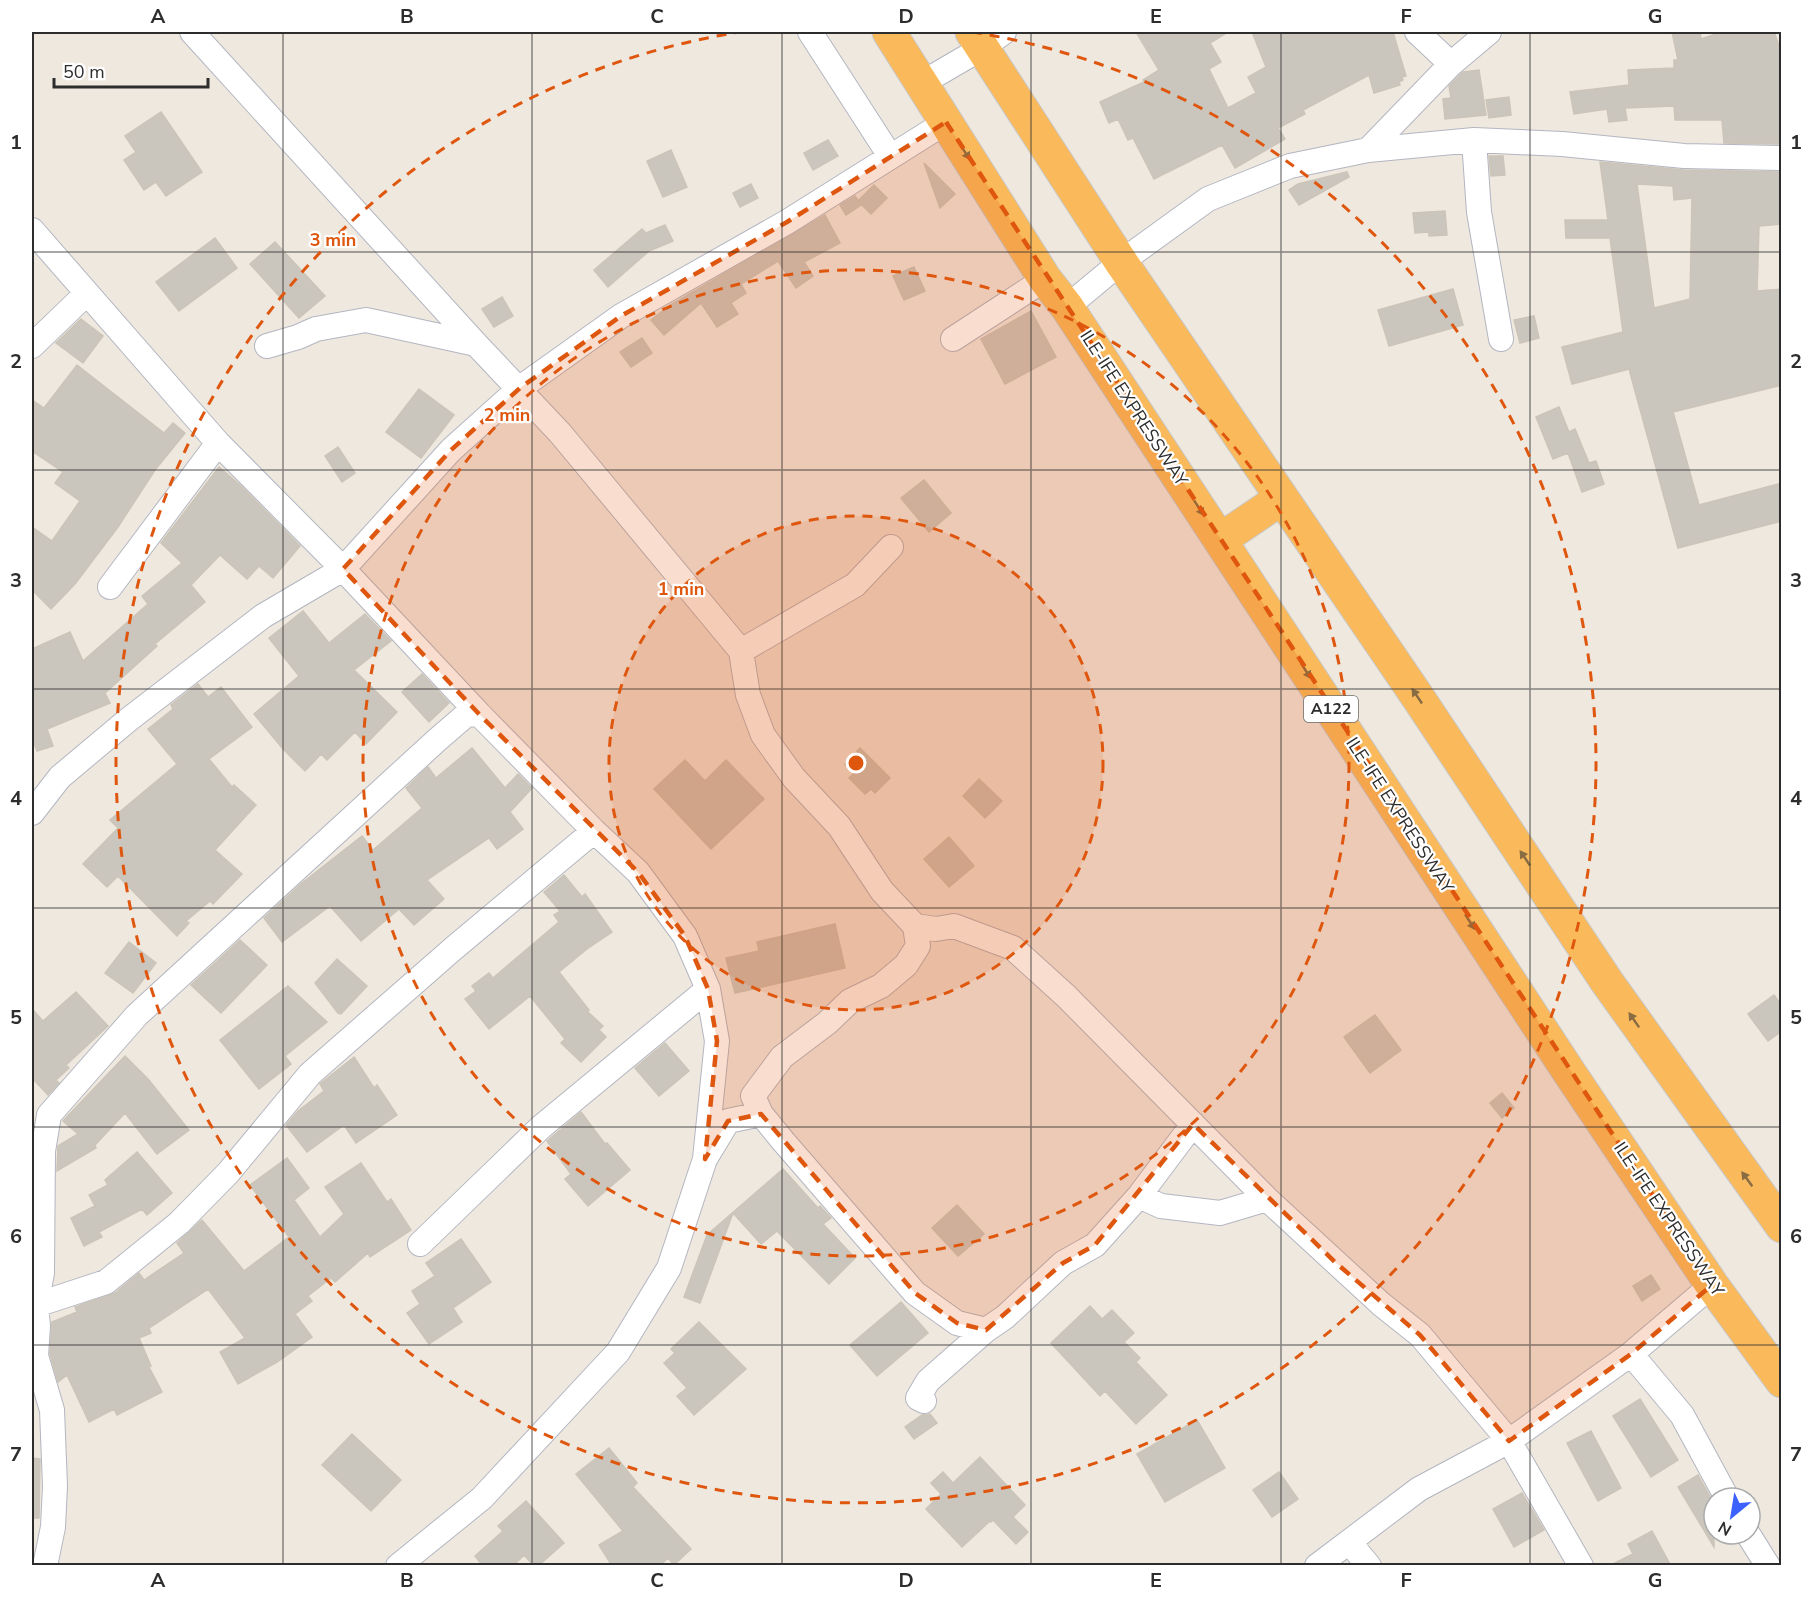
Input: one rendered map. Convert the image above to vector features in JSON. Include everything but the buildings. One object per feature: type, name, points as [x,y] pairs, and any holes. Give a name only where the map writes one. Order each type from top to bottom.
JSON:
[{"type":"highway","name":"ILE-IFE EXPRESSWAY","points":[[889,32],[1045,279],[1067,307],[1569,1072],[1712,1285],[1782,1381]]},
{"type":"highway","points":[[986,37],[1121,262],[1607,982],[1782,1226]]},
{"type":"highway","points":[[1220,540],[1282,498]]},
{"type":"street","points":[[192,32],[560,433],[741,651],[748,695],[763,735],[794,778],[839,826],[882,891],[915,926],[918,946],[906,965],[881,986],[850,1001],[827,1023],[782,1056],[753,1096],[761,1114],[915,1293],[957,1323],[986,1330]]},
{"type":"street","points":[[810,32],[890,156]]},
{"type":"street","points":[[1417,32],[1451,64]]},
{"type":"street","points":[[1368,150],[1451,64],[1489,32]]},
{"type":"street","points":[[922,83],[986,37]]},
{"type":"street","points":[[32,813],[60,777],[128,720],[263,616],[343,569],[451,450],[520,388],[621,316],[787,222],[946,122]]},
{"type":"street","points":[[1067,307],[1121,262],[1208,199],[1290,166],[1368,150],[1474,140],[1562,144],[1684,156],[1782,158]]},
{"type":"street","points":[[1474,140],[1479,212],[1501,339]]},
{"type":"street","points":[[32,230],[219,443],[343,569],[479,714],[594,831],[638,872],[685,936],[708,989],[717,1041],[705,1159],[669,1268],[618,1352],[482,1498],[398,1566]]},
{"type":"street","points":[[953,339],[1045,279]]},
{"type":"street","points":[[32,346],[87,293]]},
{"type":"street","points":[[267,346],[316,329],[366,320],[476,344]]},
{"type":"street","points":[[110,587],[219,443]]},
{"type":"street","points":[[741,651],[855,585],[891,547]]},
{"type":"street","points":[[45,1566],[53,1527],[55,1475],[52,1410],[36,1356],[38,1326],[36,1305],[42,1273],[43,1151],[40,1119],[137,1015],[437,740],[466,716],[479,714]]},
{"type":"street","points":[[36,1305],[106,1282],[179,1223],[228,1173],[309,1074],[454,948],[594,831]]},
{"type":"street","points":[[915,926],[936,929],[954,926],[1013,948],[1066,996],[1267,1198],[1381,1304],[1420,1335],[1509,1441],[1581,1566]]},
{"type":"street","points":[[420,1244],[541,1127],[708,989]]},
{"type":"street","points":[[705,1159],[728,1121],[761,1114]]},
{"type":"street","points":[[924,1401],[918,1398],[928,1381],[986,1330],[1005,1317],[1063,1263],[1095,1245],[1139,1196],[1193,1124]]},
{"type":"street","points":[[1139,1196],[1161,1206],[1220,1213],[1267,1198]]},
{"type":"street","points":[[1317,1566],[1419,1489],[1509,1441],[1631,1354],[1712,1285]]},
{"type":"street","points":[[1631,1354],[1682,1415],[1720,1486]]},
{"type":"street","points":[[1349,1542],[1369,1566]]},
{"type":"street","points":[[1756,1546],[1768,1566]]},
{"type":"highlighted area","points":[[946,122],[1712,1285],[1631,1354],[1509,1441],[1420,1335],[1336,1263],[1193,1124],[1095,1245],[1063,1263],[986,1330],[957,1323],[915,1293],[761,1114],[728,1121],[705,1159],[717,1041],[708,989],[685,936],[638,872],[479,714],[343,569],[451,450],[520,388],[621,316],[787,222]]}]
